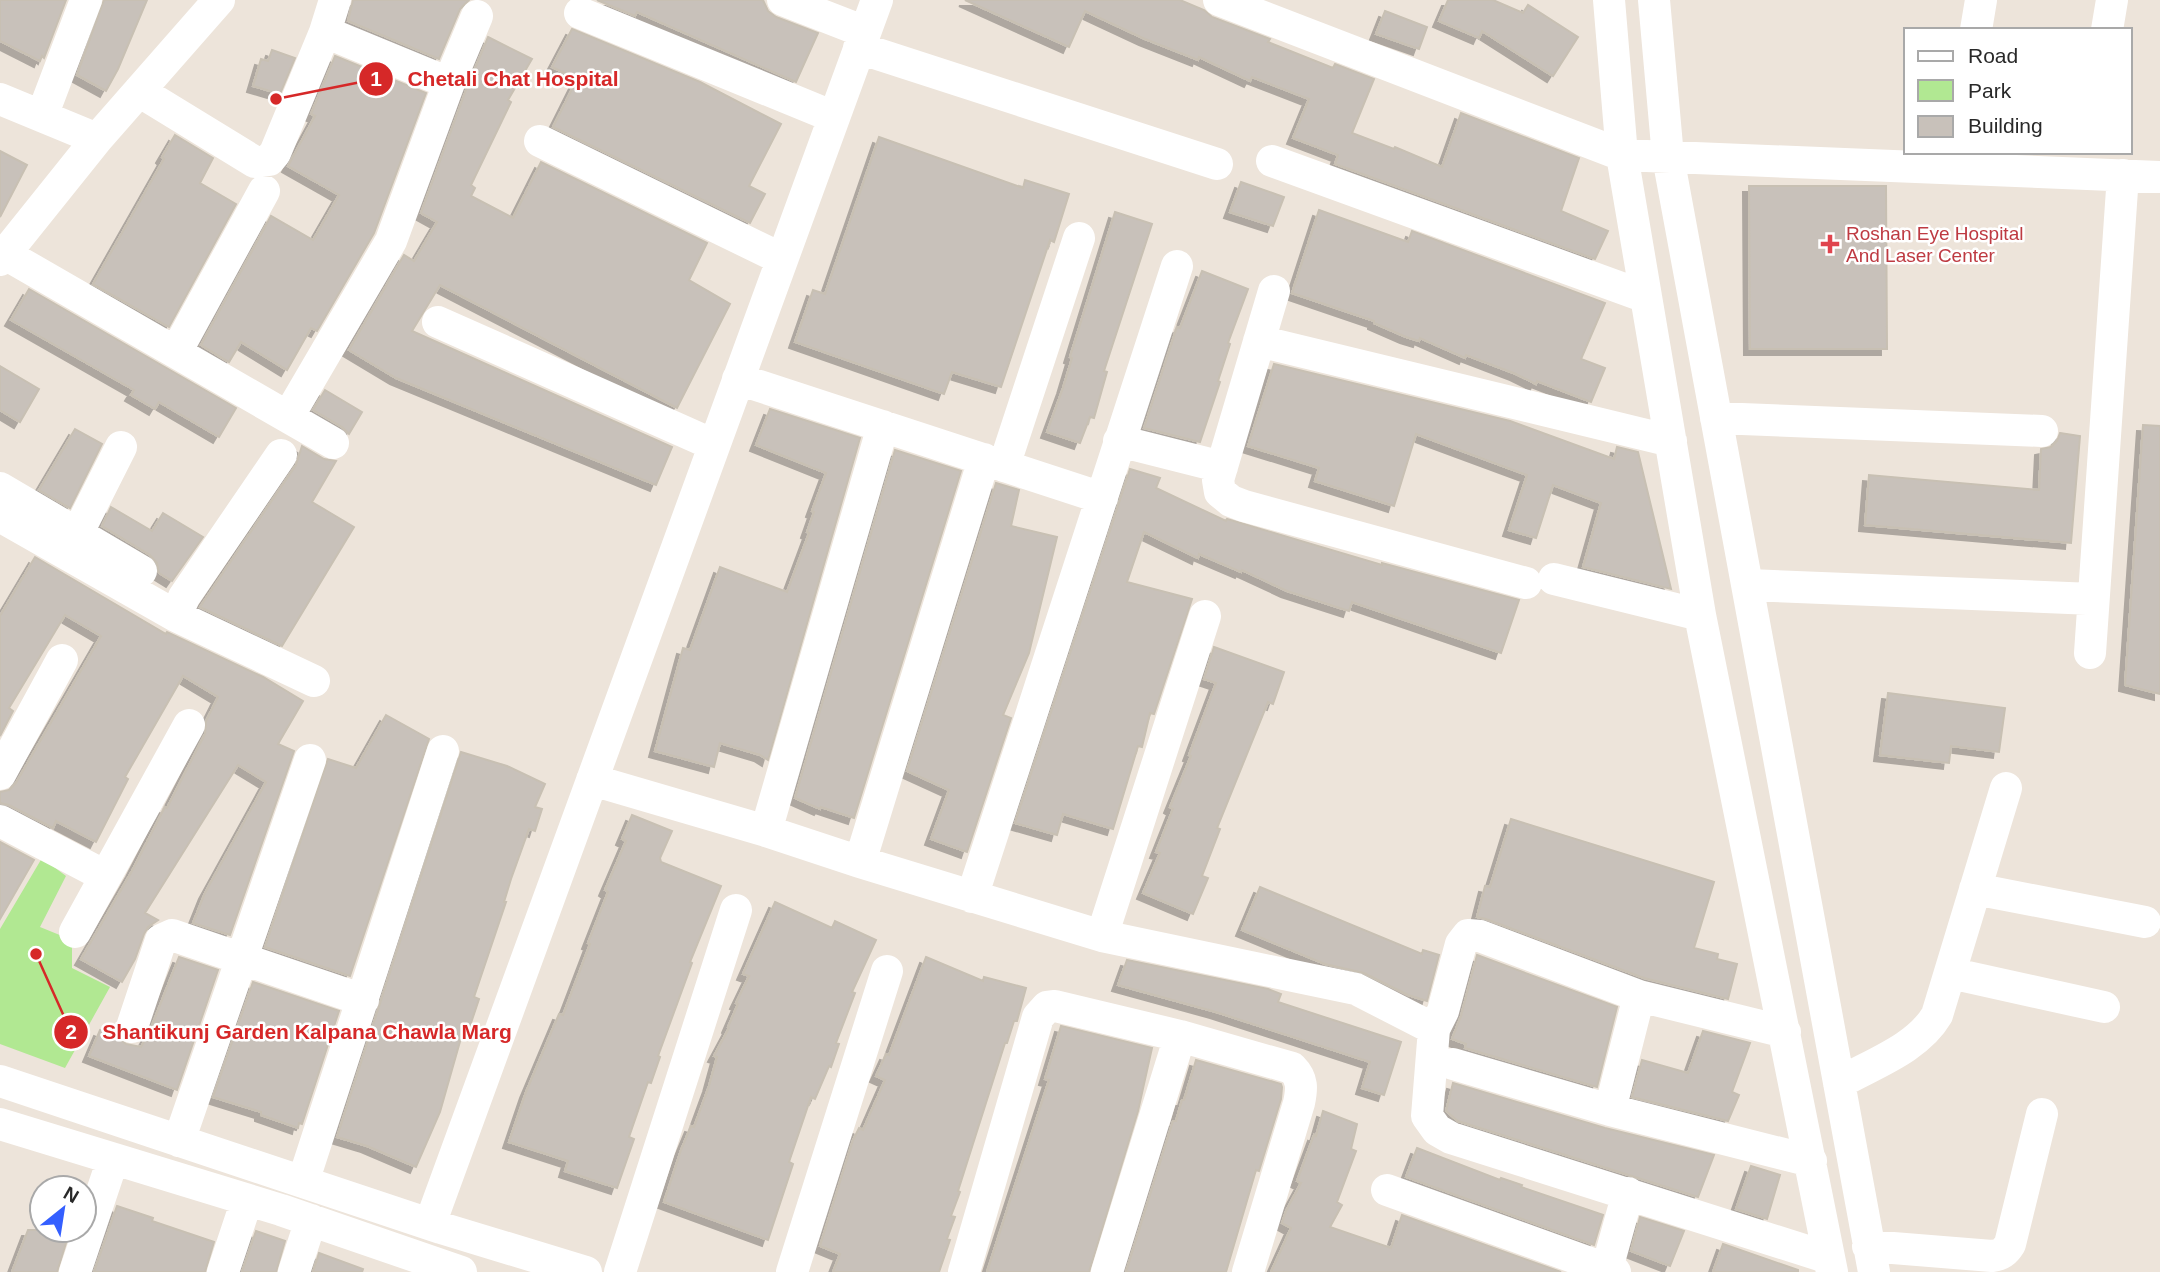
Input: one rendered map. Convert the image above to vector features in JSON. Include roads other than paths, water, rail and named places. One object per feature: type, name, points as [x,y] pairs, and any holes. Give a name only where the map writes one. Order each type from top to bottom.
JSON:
[{"type":"street","points":[[41,116],[86,0]]},
{"type":"street","points":[[219,0],[97,139],[2,257],[176,352],[333,443]]},
{"type":"street","points":[[139,91],[255,162],[269,160],[275,153],[335,0]]},
{"type":"street","points":[[783,0],[862,40],[1217,164]]},
{"type":"street","points":[[425,1266],[435,1226],[592,780],[877,0]]},
{"type":"street","points":[[1219,0],[1622,155],[2085,163],[2123,176],[2160,177]]},
{"type":"street","points":[[1609,0],[1622,155],[1700,615],[1785,1032],[1811,1161],[1830,1265],[1628,1193],[1451,1138],[1437,1130],[1427,1116],[1434,1029],[1443,1011],[1461,944],[1468,935],[1480,936],[1639,996],[1785,1032]]},
{"type":"street","points":[[1654,0],[1668,157],[1871,1259],[1992,1256],[2006,1251],[2042,1114]]},
{"type":"street","points":[[1976,28],[1981,0]]},
{"type":"street","points":[[2108,28],[2112,0]]},
{"type":"street","points":[[580,13],[834,117]]},
{"type":"street","points":[[288,417],[391,241],[449,83],[477,16]]},
{"type":"street","points":[[324,32],[449,83]]},
{"type":"street","points":[[0,99],[97,139]]},
{"type":"street","points":[[540,141],[782,259]]},
{"type":"street","points":[[1272,161],[1646,297]]},
{"type":"street","points":[[2090,653],[2123,176]]},
{"type":"street","points":[[176,352],[264,191]]},
{"type":"street","points":[[860,862],[994,463],[1079,238]]},
{"type":"street","points":[[972,897],[1177,266]]},
{"type":"street","points":[[1274,291],[1218,480],[1220,492],[1237,503],[1540,581],[1700,615]]},
{"type":"street","points":[[438,322],[714,445]]},
{"type":"street","points":[[1259,341],[1671,440]]},
{"type":"street","points":[[738,379],[1102,498]]},
{"type":"street","points":[[1716,418],[2042,431]]},
{"type":"street","points":[[766,831],[883,426]]},
{"type":"street","points":[[1119,441],[1222,467]]},
{"type":"street","points":[[73,543],[121,447]]},
{"type":"street","points":[[180,606],[281,455]]},
{"type":"street","points":[[0,488],[73,543],[314,681]]},
{"type":"street","points":[[0,516],[73,543]]},
{"type":"street","points":[[1748,585],[2093,599]]},
{"type":"street","points":[[1102,936],[1205,617]]},
{"type":"street","points":[[0,774],[62,660]]},
{"type":"street","points":[[75,932],[189,725]]},
{"type":"street","points":[[303,1182],[443,751]]},
{"type":"street","points":[[179,1140],[310,760]]},
{"type":"street","points":[[592,780],[766,831],[1102,936],[1356,989],[1434,1029]]},
{"type":"street","points":[[1839,1083],[1915,1041],[1929,1028],[1937,1015],[2006,788]]},
{"type":"street","points":[[0,821],[105,876]]},
{"type":"street","points":[[1975,889],[2145,922]]},
{"type":"street","points":[[620,1272],[736,910]]},
{"type":"street","points":[[132,1027],[161,940],[172,935],[362,1000]]},
{"type":"street","points":[[792,1272],[887,971]]},
{"type":"street","points":[[1950,973],[2104,1007]]},
{"type":"street","points":[[1610,1110],[1639,996]]},
{"type":"street","points":[[964,1272],[1038,1017],[1042,1010],[1055,1006],[1180,1036],[1293,1068],[1300,1076],[1302,1088],[1299,1103],[1248,1272]]},
{"type":"street","points":[[1107,1272],[1180,1036]]},
{"type":"street","points":[[1453,1064],[1610,1110],[1811,1161]]},
{"type":"street","points":[[0,1081],[435,1226],[586,1272]]},
{"type":"street","points":[[0,1124],[311,1220],[425,1266],[461,1272]]},
{"type":"street","points":[[75,1272],[113,1158]]},
{"type":"street","points":[[1387,1190],[1609,1271],[1628,1193]]},
{"type":"street","points":[[223,1272],[247,1200]]},
{"type":"street","points":[[294,1272],[311,1220]]},
{"type":"place","name":"Chetali Chat Hospital","points":[[276,99]]},
{"type":"place","name":"Roshan Eye Hospital And Laser Center","points":[[1830,244]]},
{"type":"place","name":"Shantikunj Garden Kalpana Chawla Marg","points":[[36,954]]}]
